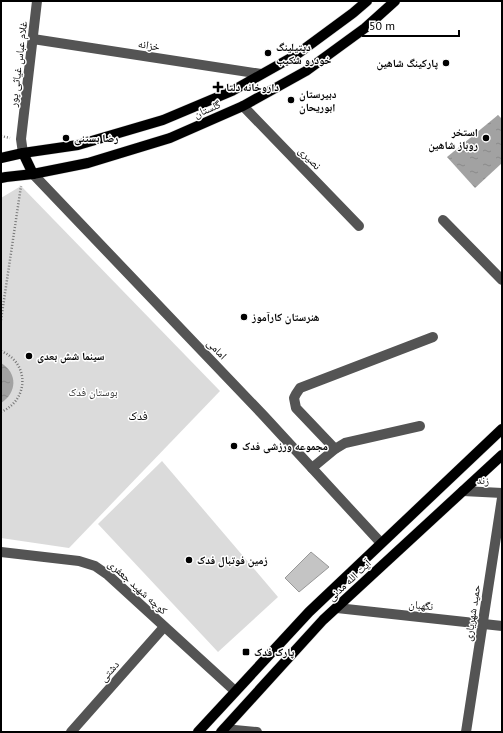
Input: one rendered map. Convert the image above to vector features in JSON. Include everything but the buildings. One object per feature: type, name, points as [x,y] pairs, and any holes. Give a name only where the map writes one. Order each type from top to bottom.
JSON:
[{"type":"main road","name":"گلستان","points":[[1,158],[23,153],[78,145],[163,120],[232,91],[296,55],[354,13],[367,1]]},
{"type":"main road","name":"گلستان","points":[[1,178],[33,174],[88,163],[170,138],[243,106],[306,71],[365,28],[395,1]]},
{"type":"main road","points":[[23,153],[33,174]]},
{"type":"main road","name":"آیت الله مدنی","points":[[198,732],[309,612],[502,429]]},
{"type":"main road","name":"آیت الله مدنی","points":[[223,731],[318,626],[502,455]]},
{"type":"main road","points":[[381,543],[393,556]]},
{"type":"street","name":"غلام عباس غیاثی ‌پور","points":[[23,153],[21,139],[37,1]]},
{"type":"street","name":"خزانه","points":[[33,39],[262,74]]},
{"type":"street","name":"نصیری","points":[[243,106],[359,226]]},
{"type":"street","name":"امامی","points":[[33,174],[312,468],[381,543]]},
{"type":"street","points":[[443,220],[502,280]]},
{"type":"street","points":[[335,449],[296,408],[294,398],[300,388],[433,338]]},
{"type":"street","points":[[312,468],[335,449],[345,443],[420,426]]},
{"type":"street","name":"زند","points":[[463,491],[502,493]]},
{"type":"street","name":"حمید شهریاری","points":[[466,732],[502,498]]},
{"type":"street","name":"کوچه شهید جعفری","points":[[1,552],[79,561],[95,566],[108,575],[235,691]]},
{"type":"street","name":"نگهبان","points":[[337,608],[502,626]]},
{"type":"street","name":"دشتی","points":[[71,732],[164,627]]},
{"type":"street","points":[[223,731],[257,732]]},
{"type":"path","points":[[1,320],[21,186],[33,174]]},
{"type":"path","points":[[1,351],[11,357],[17,364],[22,380],[20,392],[14,403],[8,409],[1,412]]},
{"type":"green space","name":"بوستان فدک","points":[[21,186],[220,391],[69,548],[1,538],[1,198]]},
{"type":"green space","name":"زمین فوتبال فدک","points":[[162,461],[278,597],[218,652],[98,524]]},
{"type":"water","name":"استخر روباز شاهین","points":[[498,115],[502,119],[502,163],[475,188],[447,157]]},
{"type":"water","points":[[1,363],[7,367],[13,377],[13,389],[1,403]]},
{"type":"place","name":"دیتیلینگ خودرو شکیب","points":[[268,53]]},
{"type":"place","name":"پارکینگ شاهین","points":[[446,63]]},
{"type":"place","name":"داروخانه دلتا","points":[[218,87]]},
{"type":"place","name":"دبیرستان ابوریحان","points":[[291,100]]},
{"type":"place","name":"رضا بستنی","points":[[66,138]]},
{"type":"place","name":"استخر روباز شاهین","points":[[486,138]]},
{"type":"place","name":"هنرستان کارآموز","points":[[244,317]]},
{"type":"place","name":"سینما شش بعدی","points":[[29,356]]},
{"type":"place","name":"مجموعه ورزشی فدک","points":[[234,446]]},
{"type":"place","name":"زمین فوتبال فدک","points":[[189,560]]},
{"type":"place","name":"پارک فدک","points":[[246,652]]},
{"type":"district","name":"فدک","points":[[138,415]]}]
